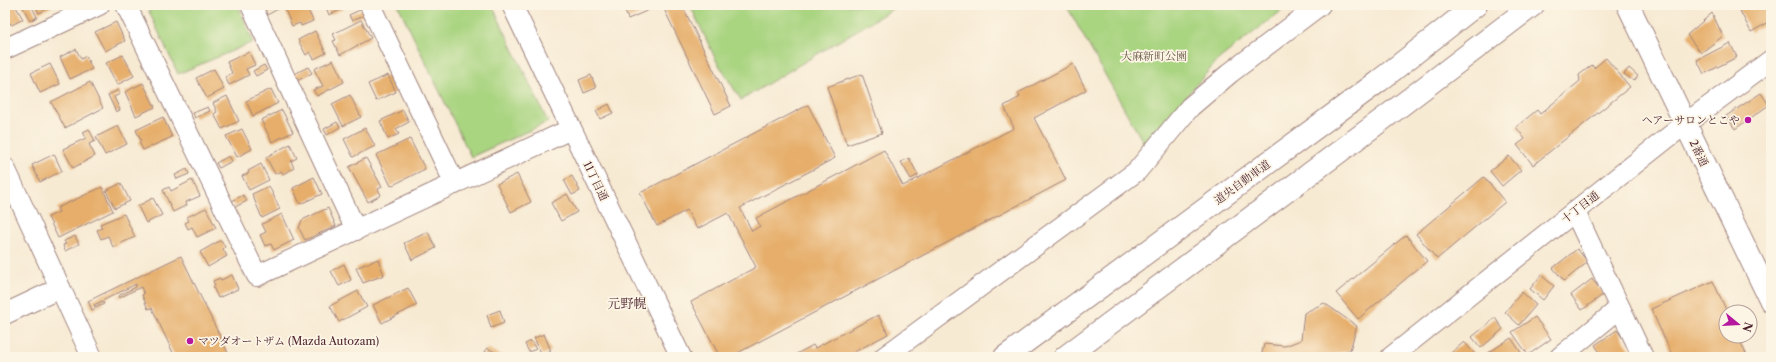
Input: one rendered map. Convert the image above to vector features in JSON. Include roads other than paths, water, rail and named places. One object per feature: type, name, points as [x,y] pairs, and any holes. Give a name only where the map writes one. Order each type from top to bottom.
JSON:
[{"type":"main road","name":"道央自動車道","points":[[1005,357],[1379,81],[1476,5]]},
{"type":"main road","points":[[1065,357],[1400,107],[1533,5]]},
{"type":"main road","name":"2番通","points":[[1628,5],[1771,301]]},
{"type":"street","points":[[5,48],[99,5]]},
{"type":"street","points":[[126,5],[257,276],[571,129]]},
{"type":"street","points":[[251,5],[356,230]]},
{"type":"street","points":[[370,5],[455,184]]},
{"type":"street","name":"11丁目通","points":[[512,5],[681,357]]},
{"type":"street","points":[[884,357],[1137,171],[1190,107],[1230,73],[1320,5]]},
{"type":"street","name":"十丁目通","points":[[1391,357],[1685,124],[1771,60]]},
{"type":"street","points":[[5,168],[92,357]]},
{"type":"street","points":[[1575,212],[1643,357]]},
{"type":"street","points":[[5,314],[60,288]]},
{"type":"street","points":[[1560,357],[1620,308]]},
{"type":"place","name":"ヘアーサロンとこや","points":[[1748,120]]},
{"type":"place","name":"マツダオートザム (Mazda Autozam)","points":[[190,341]]},
{"type":"district","name":"元野幌","points":[[627,303]]},
{"type":"park label","name":"大麻新町公園","points":[[1154,56]]}]
